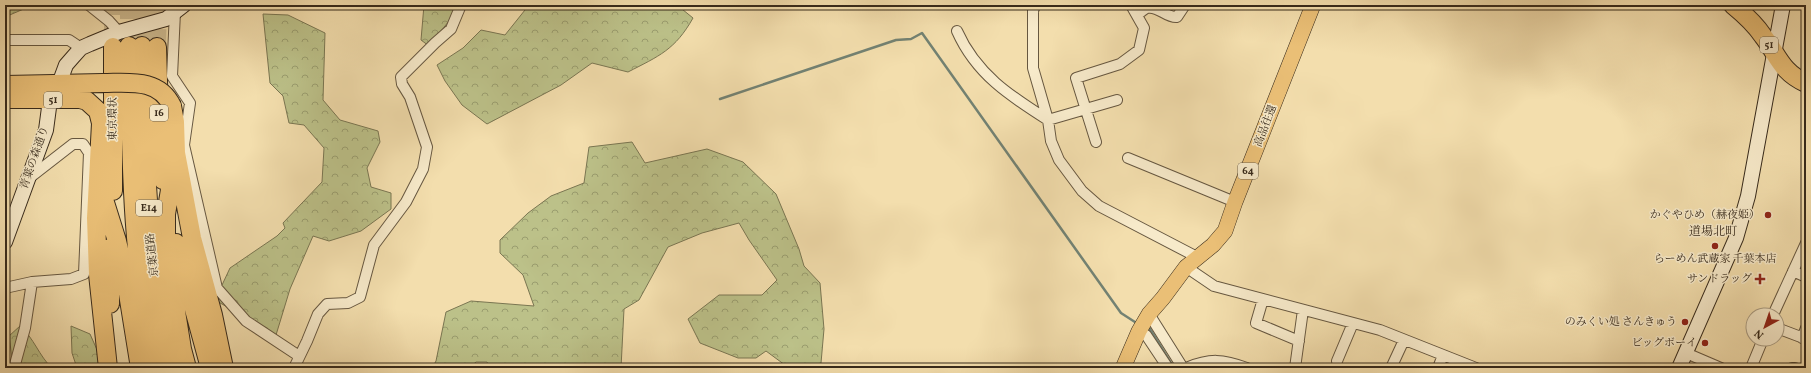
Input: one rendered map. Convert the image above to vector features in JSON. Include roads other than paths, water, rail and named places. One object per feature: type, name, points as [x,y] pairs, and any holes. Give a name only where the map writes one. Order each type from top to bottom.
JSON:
[{"type":"highway","name":"51","points":[[1733,5],[1762,34],[1788,72],[1806,82]]},
{"type":"highway","name":"16","points":[[132,44],[160,146],[163,180]]},
{"type":"highway","name":"東京環状","points":[[113,191],[132,44]]},
{"type":"highway","name":"京葉道路","points":[[132,44],[131,166],[143,290],[156,368]]},
{"type":"highway","name":"京葉道路","points":[[132,44],[158,301],[171,368]]},
{"type":"highway","name":"51","points":[[5,85],[103,83],[147,85],[166,94],[172,106],[175,122],[176,153]]},
{"type":"highway","name":"51","points":[[5,99],[80,99],[87,101],[98,111],[101,128],[98,178]]},
{"type":"highway","points":[[176,153],[166,214],[166,249],[182,349],[187,368]]},
{"type":"highway","points":[[176,153],[192,238],[213,315],[224,368]]},
{"type":"highway","points":[[98,178],[98,274],[108,368]]},
{"type":"highway","points":[[98,178],[123,264],[140,368]]},
{"type":"highway","points":[[176,243],[184,277],[210,368]]},
{"type":"highway","points":[[110,248],[110,307],[119,368]]},
{"type":"highway","points":[[111,270],[131,368]]},
{"type":"highway","points":[[184,277],[194,368]]},
{"type":"main road","name":"高品往還","points":[[1149,314],[1186,267],[1213,245],[1225,231],[1311,6]]},
{"type":"main road","name":"64","points":[[1124,368],[1139,331],[1149,314]]},
{"type":"street","points":[[89,5],[109,21],[132,44]]},
{"type":"street","points":[[294,368],[318,314],[327,304],[348,303],[360,297],[374,245],[406,202],[423,169],[427,147],[410,97],[402,84],[401,77],[451,29],[461,5]]},
{"type":"street","points":[[1035,5],[1033,11],[1033,68],[1048,120],[1051,141],[1059,160],[1082,191],[1098,206],[1197,257]]},
{"type":"street","points":[[1096,142],[1076,78],[1120,64],[1139,50],[1144,28],[1131,5]]},
{"type":"street","points":[[1137,15],[1147,8],[1153,8],[1172,18],[1177,17],[1185,5]]},
{"type":"street","points":[[1679,368],[1736,238],[1748,196],[1783,5]]},
{"type":"street","points":[[179,8],[172,76],[190,103],[184,145],[217,288],[246,321],[299,356]]},
{"type":"street","name":"青葉の森通り","points":[[5,242],[46,130],[50,100],[59,84],[66,65],[81,48],[132,44],[179,8]]},
{"type":"street","points":[[957,31],[970,56],[983,71],[1009,95],[1048,120],[1117,100]]},
{"type":"street","points":[[5,40],[69,40],[81,48]]},
{"type":"street","points":[[5,288],[32,282],[71,279],[84,274],[89,153],[83,144],[73,144],[28,179]]},
{"type":"street","points":[[1128,158],[1235,202]]},
{"type":"street","points":[[1777,307],[1806,243]]},
{"type":"street","points":[[1186,267],[1214,286],[1380,330],[1476,368]]},
{"type":"street","points":[[1793,271],[1806,277]]},
{"type":"street","points":[[14,368],[26,328],[32,282]]},
{"type":"street","points":[[1263,299],[1256,323],[1299,341]]},
{"type":"street","points":[[1295,368],[1303,310]]},
{"type":"street","points":[[1149,314],[1183,368]]},
{"type":"street","points":[[1337,361],[1353,323]]},
{"type":"street","points":[[1785,331],[1804,339],[1806,328]]},
{"type":"street","points":[[1139,331],[1146,335],[1163,365]]},
{"type":"street","points":[[1391,368],[1404,340]]},
{"type":"street","points":[[1751,368],[1760,347]]},
{"type":"street","points":[[1686,353],[1721,368]]},
{"type":"street","points":[[1438,368],[1443,355]]},
{"type":"street","points":[[1186,368],[1202,362],[1219,360],[1228,361],[1247,368]]},
{"type":"waterway","points":[[720,99],[896,40],[911,39],[922,33],[1121,313],[1138,324]]},
{"type":"waterway","points":[[1146,328],[1150,329],[1174,368]]},
{"type":"tunnel","points":[[113,5],[113,42]]},
{"type":"tunnel","points":[[129,5],[129,46]]},
{"type":"tunnel","points":[[142,46],[143,5]]},
{"type":"tunnel","points":[[157,47],[158,5]]},
{"type":"place","name":"かぐやひめ（赫夜姫）","points":[[1768,215]]},
{"type":"place","name":"らーめん武蔵家 千葉本店","points":[[1715,246]]},
{"type":"place","name":"サンドラッグ","points":[[1760,279]]},
{"type":"place","name":"のみくい処 さんきゅう","points":[[1685,322]]},
{"type":"place","name":"ビッグボーイ","points":[[1705,343]]},
{"type":"district","name":"道場北町","points":[[1713,232]]}]
